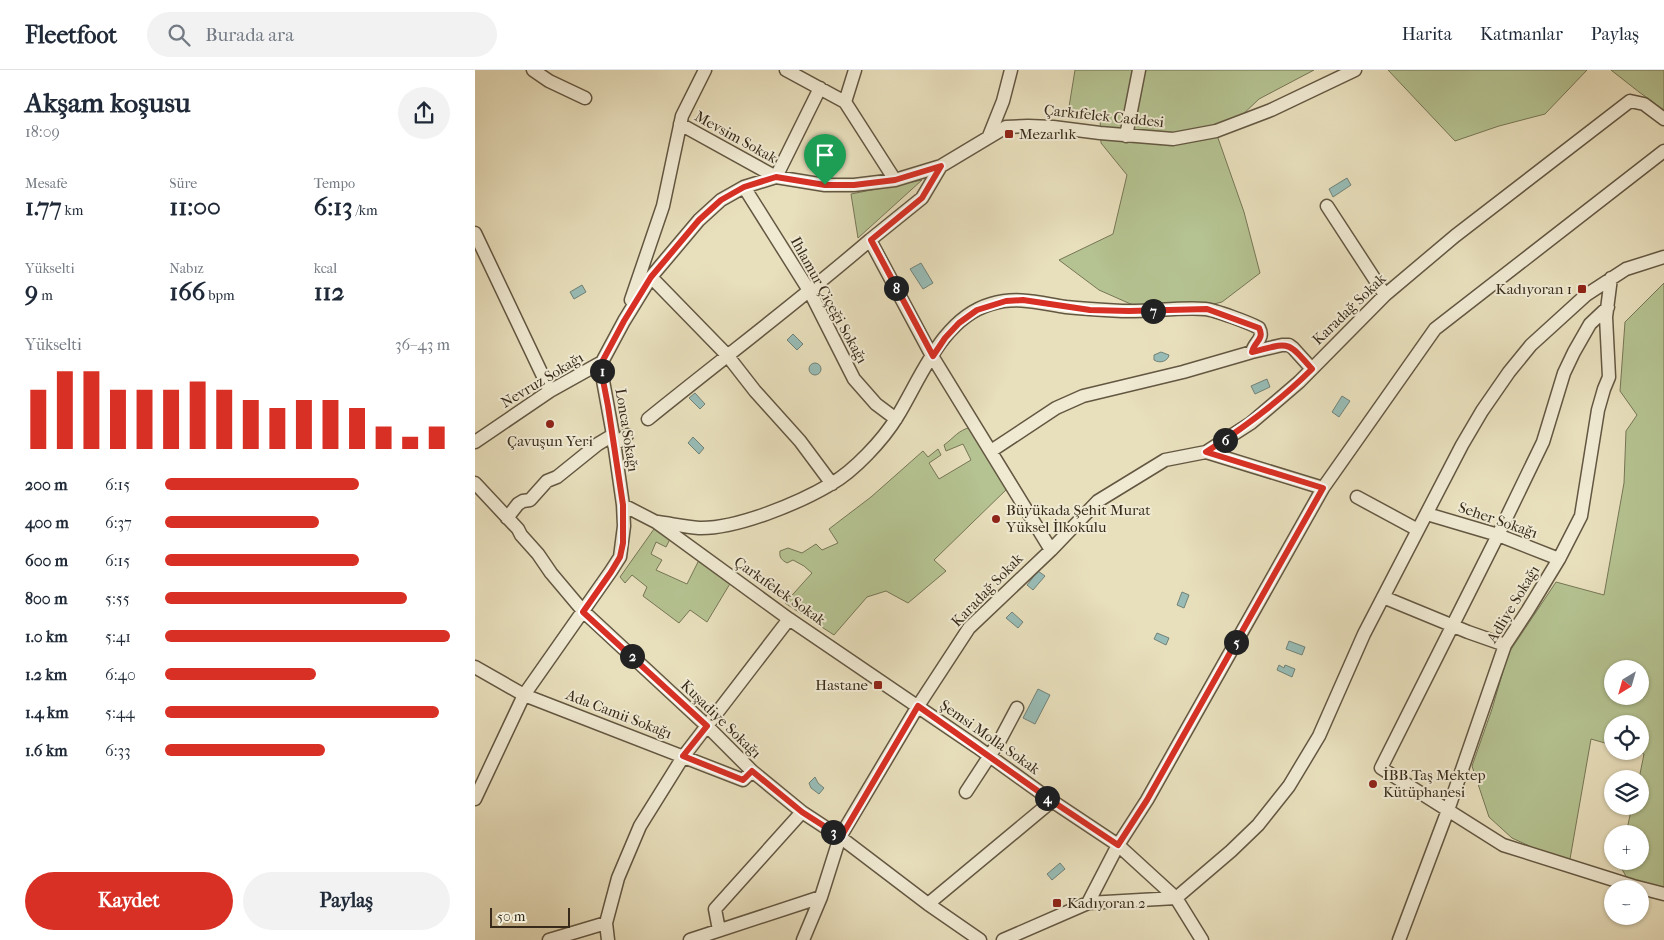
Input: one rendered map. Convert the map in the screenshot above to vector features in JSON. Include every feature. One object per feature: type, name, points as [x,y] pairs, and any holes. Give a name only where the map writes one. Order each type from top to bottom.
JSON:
[{"type":"street","points":[[533,70],[549,81],[585,98]]},
{"type":"street","points":[[624,321],[663,206],[682,116],[705,70]]},
{"type":"street","points":[[845,102],[855,70]]},
{"type":"street","points":[[602,362],[651,277],[699,220],[721,200],[744,187],[776,177],[825,185],[854,185],[895,180],[941,166],[989,136],[1003,101],[1011,70]]},
{"type":"street","points":[[1126,136],[1139,70]]},
{"type":"street","name":"Çarkıfelek Caddesi","points":[[989,136],[1006,127],[1028,126],[1173,140],[1216,131],[1271,110],[1355,70]]},
{"type":"street","points":[[792,71],[845,102],[895,180]]},
{"type":"street","points":[[776,177],[820,88]]},
{"type":"street","name":"Karadağ Sokak","points":[[803,940],[821,898],[841,837],[918,706],[969,628],[1051,550],[1098,501],[1165,460],[1206,452],[1251,423],[1299,382],[1385,295],[1455,236],[1630,101],[1644,104],[1664,119]]},
{"type":"street","name":"Mevsim Sokak","points":[[680,124],[776,177]]},
{"type":"street","points":[[1088,903],[1118,845],[1147,800],[1323,488],[1435,329],[1664,151]]},
{"type":"street","points":[[648,419],[809,292],[922,198],[941,166]]},
{"type":"street","name":"Ihlamur Çiçeği Sokağı","points":[[744,187],[809,292],[854,379],[876,404],[896,419]]},
{"type":"street","points":[[1327,206],[1385,295]]},
{"type":"street","points":[[475,233],[550,391]]},
{"type":"street","points":[[871,240],[933,356],[1051,550]]},
{"type":"street","points":[[1003,940],[1088,903],[1177,898],[1258,825],[1289,786],[1319,736],[1364,634],[1462,445],[1482,411],[1509,372],[1531,345],[1586,295],[1626,269],[1664,257]]},
{"type":"street","points":[[651,277],[727,355],[755,391],[799,441],[832,484]]},
{"type":"street","name":"Adliye Sokağı","points":[[1399,940],[1448,810],[1505,645],[1559,559],[1581,516],[1598,410],[1603,389],[1609,377],[1607,308],[1611,278]]},
{"type":"street","points":[[656,522],[700,528],[736,524],[777,510],[832,484],[857,464],[896,419],[933,356],[945,338],[959,323],[977,310],[1006,301],[1023,300],[1090,310],[1207,309],[1259,328],[1261,338],[1252,352]]},
{"type":"street","points":[[1607,308],[1590,324],[1563,373],[1543,442],[1498,536],[1381,768],[1503,845],[1664,894]]},
{"type":"street","points":[[991,450],[1056,408],[1083,396],[1183,372],[1281,344],[1289,345],[1293,348],[1312,369]]},
{"type":"street","name":"Nevruz Sokağı","points":[[475,442],[550,391],[602,362]]},
{"type":"street","name":"Lonca Sokağı","points":[[475,799],[524,695],[620,557],[624,526],[623,505],[602,375],[602,362]]},
{"type":"street","points":[[507,518],[518,504],[523,500],[530,500],[549,480],[557,477],[598,444],[627,436]]},
{"type":"street","points":[[1206,452],[1323,488]]},
{"type":"street","name":"Kuşadiye Sokağı","points":[[475,483],[518,530],[583,612],[707,726],[752,771],[802,812],[841,837],[928,904],[980,940]]},
{"type":"street","points":[[1357,497],[1418,530]]},
{"type":"street","name":"Çarkıfelek Sokak","points":[[623,505],[656,522],[789,619],[918,706]]},
{"type":"street","name":"Seher Sokağı","points":[[1427,514],[1498,536],[1559,559]]},
{"type":"street","points":[[1383,597],[1505,645]]},
{"type":"street","points":[[609,940],[606,923],[618,878],[640,826],[683,756],[789,619]]},
{"type":"street","name":"Ada Camii Sokağı","points":[[475,667],[524,695],[743,780],[752,771]]},
{"type":"street","name":"Şemsi Molla Sokak","points":[[918,706],[1052,801],[1118,845],[1177,898],[1202,940]]},
{"type":"street","points":[[966,792],[1017,708]]},
{"type":"street","points":[[928,904],[1052,801]]},
{"type":"street","points":[[719,930],[715,909],[802,812]]},
{"type":"street","points":[[690,940],[821,898]]},
{"type":"street","points":[[549,940],[606,923]]},
{"type":"green space","points":[[1075,70],[1314,70],[1259,99],[1218,138],[1244,212],[1260,273],[1222,302],[1160,317],[1099,290],[1059,260],[1113,234],[1127,175],[1101,143],[1100,118],[1068,113]]},
{"type":"green space","points":[[1388,70],[1587,70],[1545,114],[1499,126],[1455,141]]},
{"type":"green space","points":[[1611,70],[1664,70],[1664,110],[1639,92]]},
{"type":"green space","points":[[922,180],[858,238],[851,194]]},
{"type":"green space","points":[[1664,283],[1664,888],[1649,884],[1649,880],[1627,878],[1622,870],[1649,870],[1649,825],[1628,825],[1630,815],[1649,815],[1649,770],[1641,770],[1643,760],[1649,760],[1649,715],[1604,715],[1604,743],[1591,739],[1570,859],[1551,856],[1512,838],[1489,817],[1472,766],[1492,709],[1508,654],[1556,582],[1604,595],[1624,483],[1626,431],[1637,415],[1620,391],[1625,322]]},
{"type":"green space","points":[[971,427],[1009,487],[934,560],[946,571],[908,603],[886,591],[867,597],[834,635],[785,603],[812,573],[793,560],[787,563],[784,561],[780,557],[780,551],[788,548],[802,553],[816,544],[822,550],[838,543],[829,529],[871,497],[923,451],[928,457],[938,449],[941,455],[929,463],[939,479],[971,460],[963,444],[946,451],[944,445],[959,432]]},
{"type":"green space","points":[[654,529],[670,539],[666,547],[656,542],[651,554],[662,560],[656,570],[687,584],[699,560],[731,582],[707,622],[690,610],[679,623],[643,596],[647,587],[632,575],[625,583],[620,577]]},
{"type":"water","points":[[1347,178],[1351,185],[1333,197],[1329,189]]},
{"type":"water","points":[[921,263],[933,283],[923,289],[910,269]]},
{"type":"water","points":[[582,285],[586,292],[574,299],[570,292]]},
{"type":"water","points":[[793,334],[803,344],[797,350],[787,340]]},
{"type":"water","points":[[1161,352],[1169,355],[1167,359],[1161,362],[1154,360],[1154,355]]},
{"type":"water","points":[[813,363],[817,363],[821,369],[817,375],[813,375],[809,371],[809,367]]},
{"type":"water","points":[[1267,379],[1270,387],[1255,394],[1251,386]]},
{"type":"water","points":[[695,393],[705,404],[700,409],[689,398]]},
{"type":"water","points":[[1342,396],[1350,401],[1339,417],[1332,412]]},
{"type":"water","points":[[693,437],[704,448],[699,454],[688,443]]},
{"type":"water","points":[[1038,571],[1045,576],[1033,590],[1027,585]]},
{"type":"water","points":[[1182,592],[1189,595],[1184,608],[1177,605]]},
{"type":"water","points":[[1012,612],[1023,622],[1018,628],[1006,618]]},
{"type":"water","points":[[1157,633],[1169,638],[1166,645],[1154,639]]},
{"type":"water","points":[[1289,641],[1305,647],[1302,655],[1286,649]]},
{"type":"water","points":[[1279,665],[1284,668],[1285,665],[1295,669],[1292,677],[1277,670]]},
{"type":"water","points":[[1038,689],[1050,695],[1035,724],[1023,718]]},
{"type":"water","points":[[815,777],[824,788],[819,794],[811,788],[809,783]]},
{"type":"water","points":[[1060,863],[1065,869],[1052,880],[1047,874]]},
{"type":"place","name":"Mezarlık","points":[[1009,134]]},
{"type":"place","name":"Kadıyoran 1","points":[[1582,289]]},
{"type":"place","name":"Çavuşun Yeri","points":[[550,424]]},
{"type":"place","name":"Büyükada Şehit Murat Yüksel İlkokulu","points":[[996,519]]},
{"type":"place","name":"Hastane","points":[[878,685]]},
{"type":"place","name":"İBB Taş Mektep Kütüphanesi","points":[[1373,784]]},
{"type":"place","name":"Kadıyoran 2","points":[[1057,903]]},
{"type":"route","points":[[941,166],[922,198],[871,240],[933,356],[945,338],[959,323],[977,310],[991,304],[1023,300],[1090,310],[1207,309],[1259,328],[1261,338],[1252,352],[1281,344],[1289,345],[1312,369],[1251,423],[1206,452],[1323,488],[1147,800],[1118,845],[1052,801],[918,706],[841,837],[802,812],[752,771],[743,780],[683,756],[707,726],[583,612],[620,557],[623,543],[623,505],[602,375],[602,362],[624,321],[651,277],[699,220],[721,200],[744,187],[776,177],[825,185],[854,185],[895,180],[941,166]]}]
